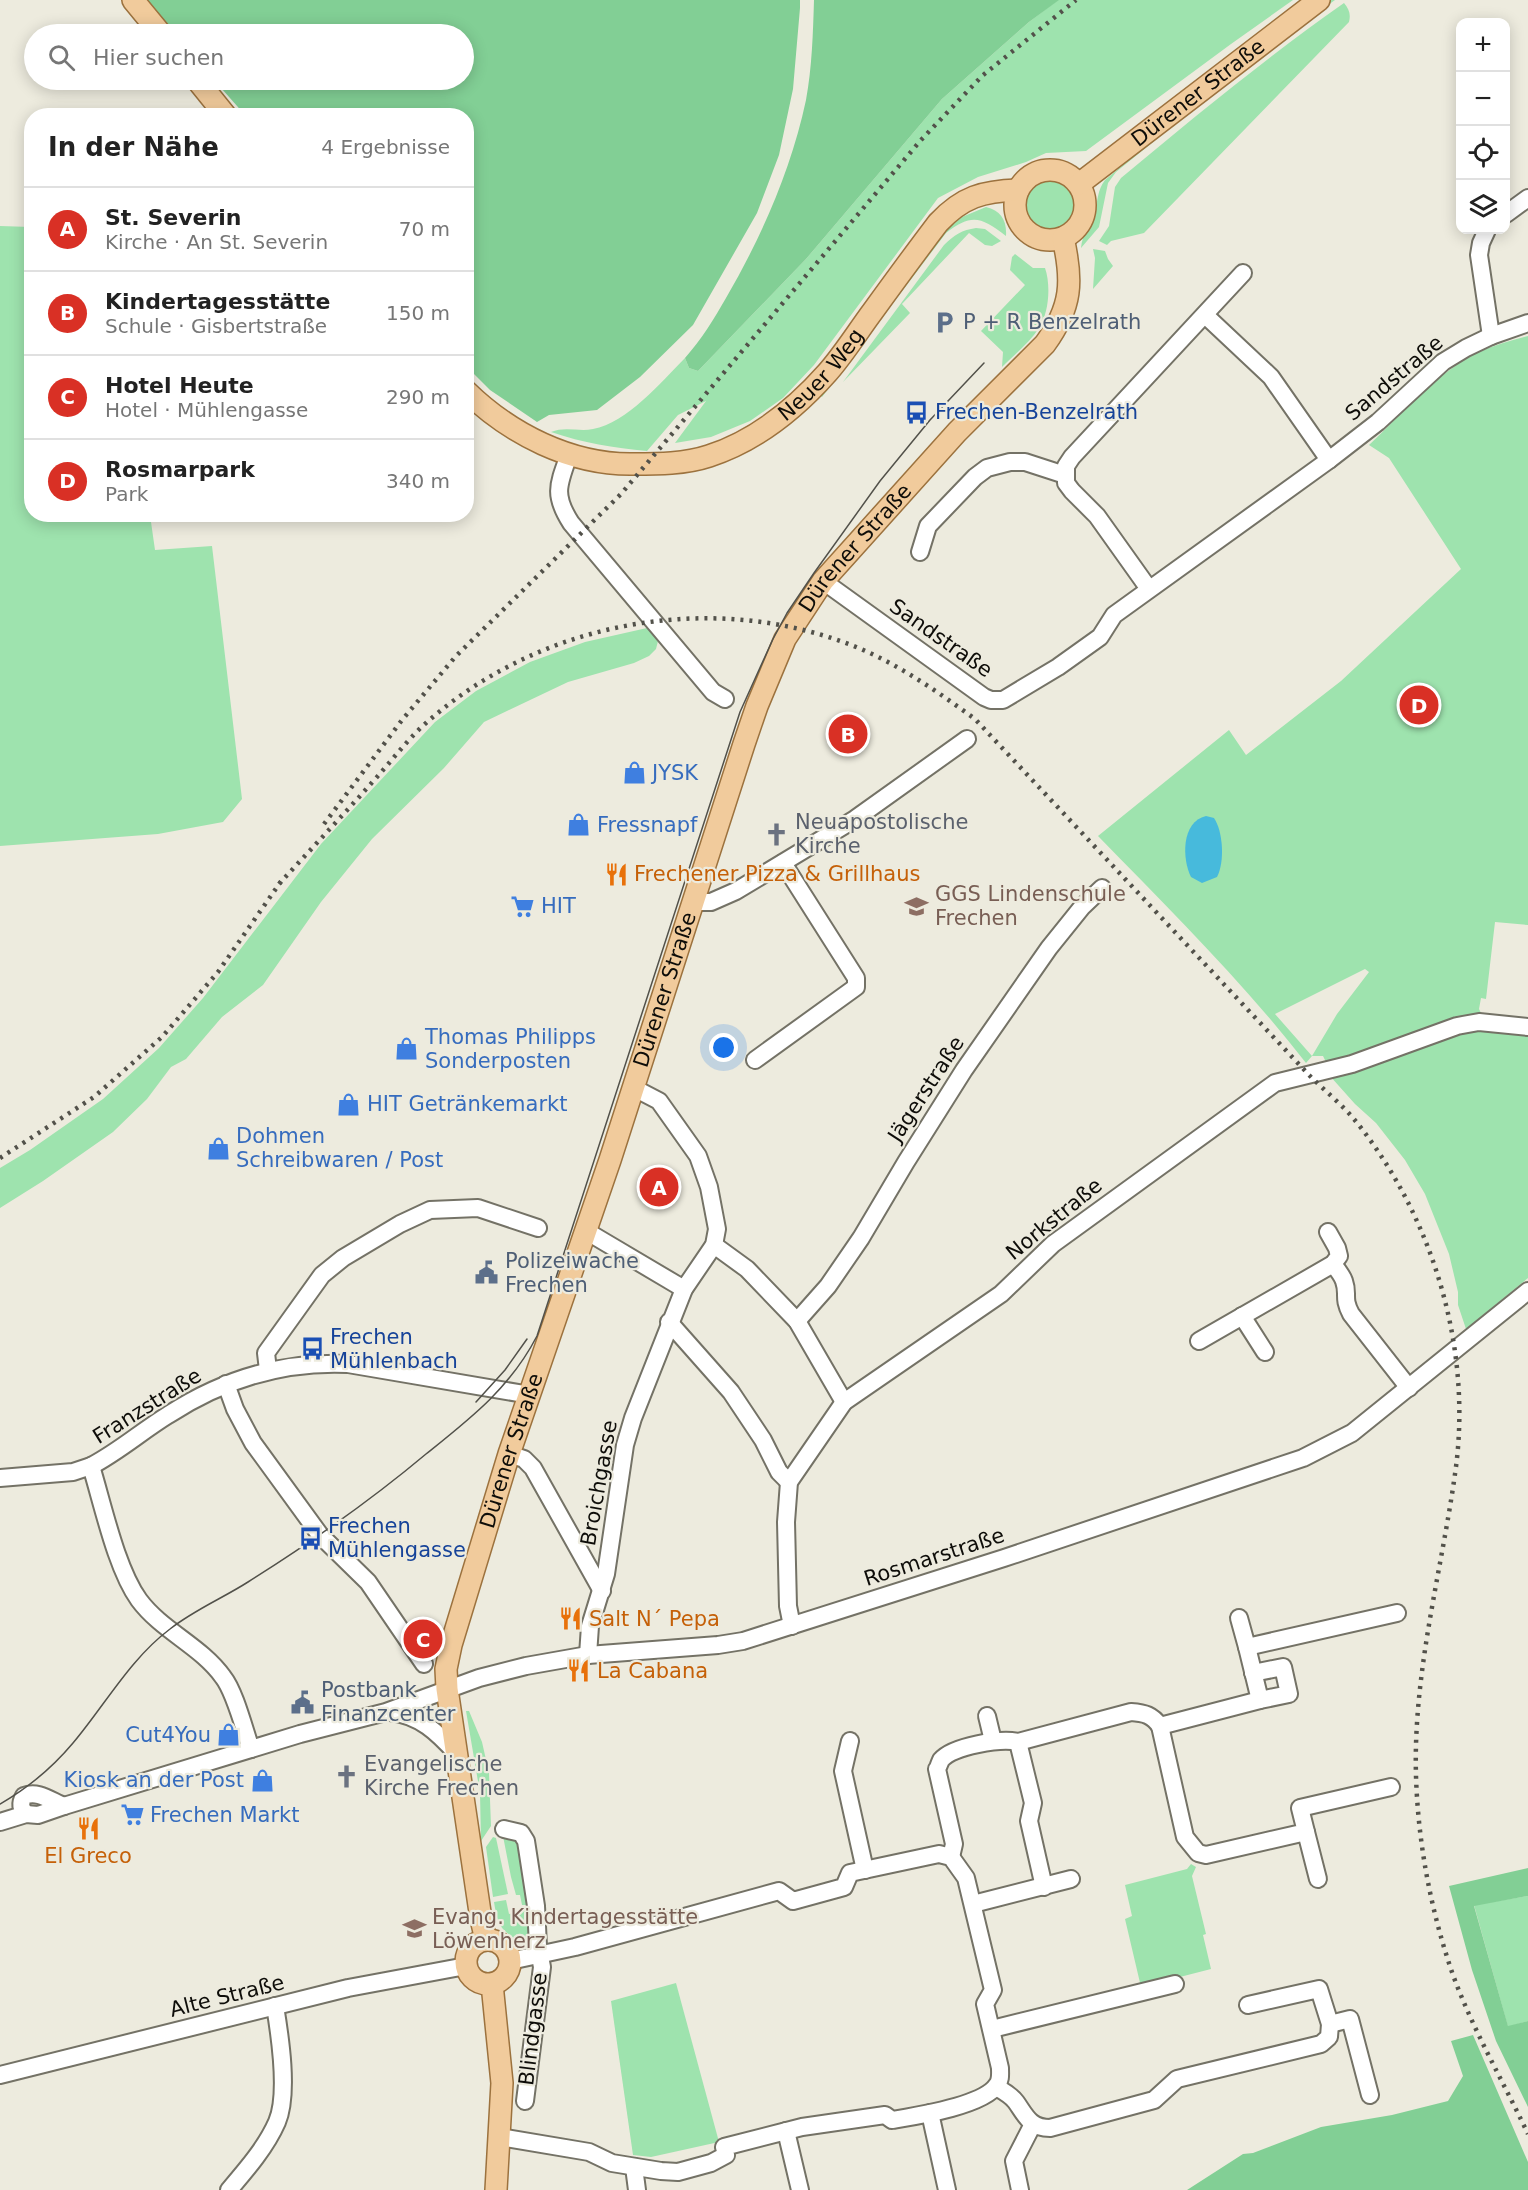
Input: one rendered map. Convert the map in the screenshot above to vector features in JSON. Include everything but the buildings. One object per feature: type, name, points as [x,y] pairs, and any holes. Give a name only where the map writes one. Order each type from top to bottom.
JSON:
[{"type":"main road","points":[[133,0],[153,24]]},
{"type":"main road","name":"Dürener Straße","points":[[1078,184],[1318,0]]},
{"type":"main road","points":[[205,90],[220,108]]},
{"type":"main road","points":[[1047,170],[1059,171],[1070,176],[1078,184],[1085,204],[1084,215],[1072,232],[1063,238],[1041,239],[1030,235],[1022,227],[1015,209],[1018,190],[1030,176],[1047,170]]},
{"type":"main road","name":"Neuer Weg","points":[[474,398],[538,443],[569,455],[617,464],[674,463],[708,456],[739,443],[771,424],[799,402],[829,372],[938,223],[952,209],[973,196],[995,190],[1018,190]]},
{"type":"main road","name":"Dürener Straße","points":[[447,1689],[446,1669],[451,1645],[509,1454],[634,1088],[757,706],[785,639],[823,581],[957,432],[1045,344],[1056,328],[1069,291],[1070,272],[1063,238]]},
{"type":"main road","points":[[447,1689],[486,1940]]},
{"type":"main road","points":[[486,1940],[500,1943],[509,1954],[510,1961],[503,1978],[492,1984],[475,1980],[466,1966],[466,1959],[473,1946],[486,1940]]},
{"type":"main road","name":"Blindgasse","points":[[492,1984],[502,2083],[496,2190]]},
{"type":"street","points":[[1510,210],[1528,198]]},
{"type":"street","points":[[1485,234],[1479,255],[1491,336]]},
{"type":"street","points":[[1149,589],[1097,516],[1066,483],[1066,466],[1244,273]]},
{"type":"street","points":[[1205,315],[1271,377],[1329,460]]},
{"type":"street","name":"Sandstraße","points":[[823,581],[984,697],[997,700],[1010,696],[1049,673],[1100,637],[1114,615],[1329,460],[1378,422],[1443,362],[1491,336],[1528,324]]},
{"type":"street","points":[[569,455],[558,489],[562,509],[571,524],[713,692],[725,699]]},
{"type":"street","points":[[920,552],[928,526],[975,477],[987,468],[1010,462],[1025,462],[1065,475]]},
{"type":"street","points":[[693,899],[701,902],[723,898],[783,863],[855,819],[967,739]]},
{"type":"street","points":[[755,1060],[856,987],[856,978],[783,863]]},
{"type":"street","name":"Jägerstraße","points":[[797,1321],[828,1286],[861,1239],[964,1070],[1035,968],[1082,907],[1102,888]]},
{"type":"street","name":"Norkstraße","points":[[789,1482],[844,1402],[1001,1294],[1053,1244],[1275,1083],[1353,1064],[1457,1026],[1479,1022],[1528,1027]]},
{"type":"street","points":[[634,1088],[659,1101],[698,1156],[715,1212],[717,1228],[714,1245],[747,1269],[797,1321],[844,1402]]},
{"type":"street","points":[[268,1370],[266,1353],[322,1275],[344,1258],[400,1224],[430,1210],[478,1208],[538,1228]]},
{"type":"street","points":[[586,1231],[684,1289]]},
{"type":"street","points":[[1199,1341],[1333,1264],[1339,1256],[1328,1232]]},
{"type":"street","name":"Broichgasse","points":[[588,1655],[590,1626],[602,1591],[625,1445],[633,1418],[684,1289],[714,1245]]},
{"type":"street","points":[[1333,1264],[1344,1280],[1346,1290],[1344,1302],[1351,1314],[1409,1388]]},
{"type":"street","name":"Rosmarstraße","points":[[0,1822],[26,1814],[21,1803],[24,1796],[29,1794],[40,1794],[64,1806],[300,1734],[386,1712],[479,1678],[526,1666],[588,1655],[743,1641],[1303,1458],[1352,1433],[1528,1291]]},
{"type":"street","points":[[1242,1316],[1265,1352]]},
{"type":"street","points":[[669,1323],[731,1392],[762,1440],[779,1472],[789,1482],[786,1544],[788,1606],[792,1626]]},
{"type":"street","name":"Franzstraße","points":[[0,1478],[73,1472],[91,1466],[196,1397],[268,1370],[322,1363],[348,1364],[530,1395]]},
{"type":"street","points":[[226,1384],[235,1409],[253,1443],[320,1535],[368,1582],[424,1664]]},
{"type":"street","points":[[509,1454],[524,1459],[533,1468],[602,1591]]},
{"type":"street","points":[[91,1466],[122,1568],[130,1585],[155,1617],[225,1678],[251,1749]]},
{"type":"street","points":[[1246,1647],[1397,1613]]},
{"type":"street","points":[[1239,1618],[1260,1700]]},
{"type":"street","points":[[1160,1726],[1289,1694],[1283,1667],[1253,1673]]},
{"type":"street","points":[[386,1712],[404,1714],[424,1723],[457,1754]]},
{"type":"street","points":[[951,1857],[954,1844],[937,1769],[940,1761],[948,1755],[993,1741],[1007,1739],[1018,1742],[1131,1712],[1144,1713],[1154,1718],[1160,1726],[1185,1837],[1198,1853],[1214,1854],[1306,1832]]},
{"type":"street","points":[[987,1716],[993,1741]]},
{"type":"street","points":[[850,1741],[843,1771],[865,1870]]},
{"type":"street","points":[[1018,1742],[1033,1803],[1029,1821],[1044,1887]]},
{"type":"street","points":[[1318,1879],[1300,1808],[1392,1787]]},
{"type":"street","name":"Blindgasse","points":[[504,1829],[520,1833],[526,1841],[542,1967],[525,2101]]},
{"type":"street","points":[[500,2137],[589,2152],[612,2163],[678,2172],[711,2163],[726,2155],[724,2147],[786,2131],[885,2115],[892,2120],[930,2113],[988,2095],[1000,2079],[1000,2068],[985,2004],[993,1990],[966,1878],[951,1857],[939,1854],[850,1873],[844,1887],[793,1901],[779,1891],[540,1956],[510,1961]]},
{"type":"street","points":[[973,1904],[1071,1879]]},
{"type":"street","name":"Alte Straße","points":[[0,2075],[348,1988],[466,1966]]},
{"type":"street","points":[[992,2030],[1175,1984]]},
{"type":"street","points":[[996,2087],[1015,2100],[1025,2118],[1041,2128],[1050,2128],[1154,2100],[1177,2079],[1321,2044],[1329,2037],[1330,2024],[1319,1989],[1248,2005]]},
{"type":"street","points":[[229,2190],[254,2160],[278,2120],[282,2101],[282,2065],[275,2006]]},
{"type":"street","points":[[1330,2024],[1350,2019],[1370,2096]]},
{"type":"street","points":[[930,2113],[947,2190]]},
{"type":"street","points":[[1020,2190],[1014,2161],[1033,2124]]},
{"type":"street","points":[[786,2131],[800,2190]]},
{"type":"street","points":[[634,2167],[637,2190]]},
{"type":"green space","points":[[146,0],[800,0],[793,89],[779,155],[757,213],[693,325],[640,377],[597,410],[549,415],[537,422],[490,390],[474,374],[474,108],[239,108],[223,90],[474,90],[474,24],[167,24]]},
{"type":"green space","points":[[814,0],[1059,0],[1029,22],[942,99],[806,259],[698,371],[689,368],[685,358],[712,321],[752,251],[774,202],[792,152],[808,88]]},
{"type":"green space","points":[[1058,0],[1293,0],[1086,151],[1046,153],[1026,162],[978,177],[938,198],[814,365],[783,398],[750,421],[711,437],[675,443],[706,401],[678,415],[647,451],[599,445],[551,432],[562,429],[593,429],[618,419],[643,400],[685,358],[689,368],[698,371],[806,259],[942,99],[1029,22]]},
{"type":"green space","points":[[1329,0],[1335,0],[1265,51],[1116,172],[1108,183],[1099,227],[1081,248],[1105,180],[1264,49]]},
{"type":"green space","points":[[1344,3],[1349,12],[1349,22],[1144,233],[1111,241],[1107,245],[1099,241],[1109,226],[1115,187],[1121,178],[1259,66]]},
{"type":"green space","points":[[1050,181],[1067,188],[1074,205],[1067,222],[1050,229],[1033,222],[1026,205],[1033,188]]},
{"type":"green space","points":[[986,207],[996,211],[1002,217],[1006,236],[983,221],[976,220],[963,222],[946,233],[822,397],[820,395],[941,234],[962,217]]},
{"type":"green space","points":[[0,226],[24,227],[24,522],[151,522],[155,550],[212,546],[242,799],[223,822],[158,834],[0,846]]},
{"type":"green space","points":[[985,229],[1001,241],[992,246],[985,245],[969,233],[902,304],[910,313],[843,382],[944,245],[951,238],[966,230]]},
{"type":"green space","points":[[1093,249],[1105,251],[1113,266],[1093,289],[1095,258]]},
{"type":"green space","points":[[1015,254],[1033,268],[1045,268],[1048,299],[1045,315],[1039,328],[1002,367],[1003,352],[981,331],[1025,285],[1010,270],[1012,257]]},
{"type":"green space","points":[[1528,336],[1528,925],[1495,922],[1486,999],[1481,998],[1479,1009],[1483,1017],[1328,1066],[1323,1056],[1312,1056],[1306,1063],[1231,975],[1098,836],[1229,730],[1246,755],[1341,681],[1461,569],[1389,458],[1369,445],[1449,370],[1479,352]],"holes":[[[1365,969],[1369,972],[1337,1014],[1312,1056],[1275,1014]]]},
{"type":"green space","points":[[647,628],[658,641],[656,649],[649,656],[634,663],[568,682],[484,722],[444,768],[372,839],[321,902],[263,985],[222,1017],[186,1059],[171,1067],[147,1099],[113,1132],[0,1208],[0,1168],[103,1099],[159,1048],[203,998],[321,844],[435,722],[476,691],[530,662],[585,642]]},
{"type":"green space","points":[[1474,1028],[1528,1033],[1528,1278],[1466,1329],[1458,1305],[1458,1292],[1449,1254],[1425,1194],[1405,1160],[1376,1123],[1330,1076]]},
{"type":"green space","points":[[466,1711],[469,1711],[482,1742],[489,1773],[491,1826],[481,1841],[480,1793]]},
{"type":"green space","points":[[503,1836],[510,1836],[518,1842],[528,1905],[522,1905],[520,1895],[516,1895]]},
{"type":"green space","points":[[493,1837],[496,1838],[508,1894],[493,1897],[486,1847]]},
{"type":"green space","points":[[1191,1864],[1196,1867],[1192,1876],[1206,1934],[1203,1935],[1211,1969],[1141,1987],[1125,1919],[1132,1916],[1125,1885],[1187,1869]]},
{"type":"green space","points":[[1528,1868],[1528,1896],[1474,1906],[1508,2026],[1528,2021],[1528,2107],[1496,2041],[1472,1970],[1449,1886]]},
{"type":"green space","points":[[1528,1896],[1528,2021],[1508,2027],[1474,1905]]},
{"type":"green space","points":[[506,1900],[509,1914],[529,1910],[532,1942],[522,1944],[509,1935],[499,1923],[494,1902]]},
{"type":"green space","points":[[676,1983],[719,2142],[651,2157],[633,2155],[611,2001]]},
{"type":"green space","points":[[1473,2035],[1528,2162],[1528,2190],[1187,2190],[1243,2154],[1253,2153],[1321,2127],[1392,2115],[1448,2101],[1463,2076],[1451,2041]]},
{"type":"water","points":[[1206,816],[1214,818],[1217,824],[1222,855],[1217,877],[1202,883],[1191,877],[1185,851],[1188,833],[1192,826]]},
{"type":"tram line","points":[[0,1804],[39,1777],[57,1761],[130,1668],[170,1629],[294,1552],[383,1488],[474,1415],[502,1387],[526,1355],[537,1336],[740,712],[773,639],[787,613],[814,573],[880,481],[930,420],[984,363]]},
{"type":"tram line","points":[[476,1402],[505,1370],[527,1339]]},
{"type":"railway","points":[[324,824],[402,720],[456,656],[621,494],[921,140],[982,76],[1076,0]]},
{"type":"railway","points":[[279,884],[413,736],[470,689],[518,661],[570,640],[624,626],[679,619],[734,619],[789,627],[843,642],[878,657],[928,686],[975,719],[1310,1076],[1353,1117],[1385,1162],[1408,1202],[1427,1244],[1442,1289],[1452,1335],[1458,1381],[1459,1428],[1455,1474],[1423,1662],[1416,1738],[1417,1801],[1427,1877],[1445,1951],[1479,2036],[1528,2134]]},
{"type":"railway","points":[[0,1158],[94,1097],[162,1037],[218,972],[284,877]]},
{"type":"place","name":"P + R Benzelrath","points":[[945,322]]},
{"type":"place","name":"Frechen-Benzelrath","points":[[917,412]]},
{"type":"place","name":"Rosmarpark","points":[[1419,705]]},
{"type":"place","name":"Kindertagesstätte","points":[[848,734]]},
{"type":"place","name":"JYSK","points":[[634,773]]},
{"type":"place","name":"Fressnapf","points":[[579,825]]},
{"type":"place","name":"Neuapostolische Kirche","points":[[777,834]]},
{"type":"place","name":"Frechener Pizza & Grillhaus","points":[[616,874]]},
{"type":"place","name":"HIT","points":[[523,906]]},
{"type":"place","name":"GGS Lindenschule Frechen","points":[[917,906]]},
{"type":"place","name":"Thomas Philipps Sonderposten","points":[[407,1049]]},
{"type":"place","name":"HIT Getränkemarkt","points":[[349,1104]]},
{"type":"place","name":"Dohmen Schreibwaren / Post","points":[[218,1148]]},
{"type":"place","name":"St. Severin","points":[[659,1187]]},
{"type":"place","name":"Polizeiwache Frechen","points":[[487,1273]]},
{"type":"place","name":"Frechen Mühlenbach","points":[[312,1349]]},
{"type":"place","name":"Frechen Mühlengasse","points":[[310,1538]]},
{"type":"place","name":"Salt N´ Pepa","points":[[571,1619]]},
{"type":"place","name":"Hotel Heute","points":[[423,1639]]},
{"type":"place","name":"La Cabana","points":[[579,1671]]},
{"type":"place","name":"Postbank Finanzcenter","points":[[303,1702]]},
{"type":"place","name":"Cut4You","points":[[229,1735]]},
{"type":"place","name":"Evangelische Kirche Frechen","points":[[346,1776]]},
{"type":"place","name":"Kiosk an der Post","points":[[262,1780]]},
{"type":"place","name":"Frechen Markt","points":[[132,1815]]},
{"type":"place","name":"El Greco","points":[[88,1828]]},
{"type":"place","name":"Evang. Kindertagesstätte Löwenherz","points":[[414,1929]]}]
